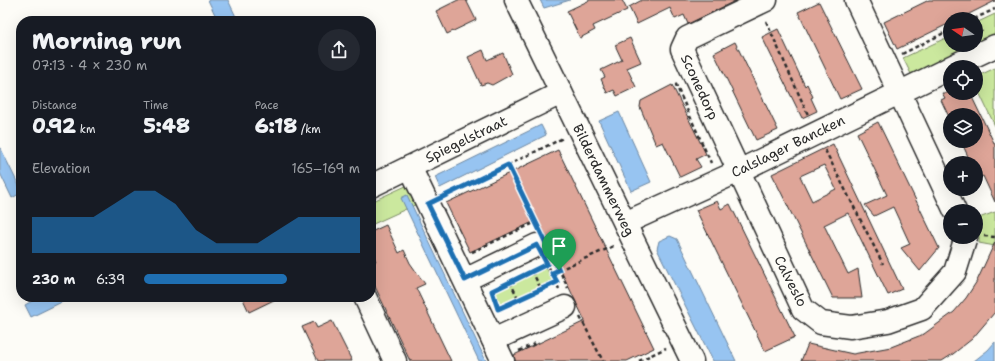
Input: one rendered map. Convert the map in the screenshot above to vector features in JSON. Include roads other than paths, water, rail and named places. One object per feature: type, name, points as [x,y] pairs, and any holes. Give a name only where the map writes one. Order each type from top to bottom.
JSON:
[{"type":"street","name":"Bilderdammerweg","points":[[516,0],[692,361]]},
{"type":"street","name":"Sconedorp","points":[[739,171],[682,49],[687,38],[766,0]]},
{"type":"street","points":[[856,0],[952,204]]},
{"type":"street","name":"Calslager Bancken","points":[[966,60],[995,46]]},
{"type":"street","name":"Calslager Bancken","points":[[629,231],[739,171],[943,71]]},
{"type":"street","name":"Spiegelstraat","points":[[376,184],[561,93]]},
{"type":"street","points":[[410,167],[465,280],[502,336],[503,361]]},
{"type":"street","name":"Calveslo","points":[[739,171],[803,309],[821,323],[851,327],[888,321],[922,308],[955,272],[964,244]]},
{"type":"street","points":[[465,280],[543,247]]},
{"type":"street","points":[[367,302],[395,361]]},
{"type":"street","points":[[502,336],[574,306]]},
{"type":"water","points":[[208,0],[228,0],[236,16],[216,16]]},
{"type":"water","points":[[540,0],[570,0],[544,8]]},
{"type":"water","points":[[619,112],[651,182],[631,191],[599,121]]},
{"type":"water","points":[[541,125],[546,135],[440,188],[435,177]]},
{"type":"water","points":[[0,147],[16,180],[16,196],[12,198],[0,173]]},
{"type":"water","points":[[407,195],[486,361],[479,361],[401,198]]},
{"type":"water","points":[[670,236],[677,239],[736,361],[713,361],[657,249],[659,241]]},
{"type":"water","points":[[30,302],[62,302],[31,317],[25,305]]},
{"type":"water","points":[[995,342],[995,361],[974,361],[988,350]]}]
